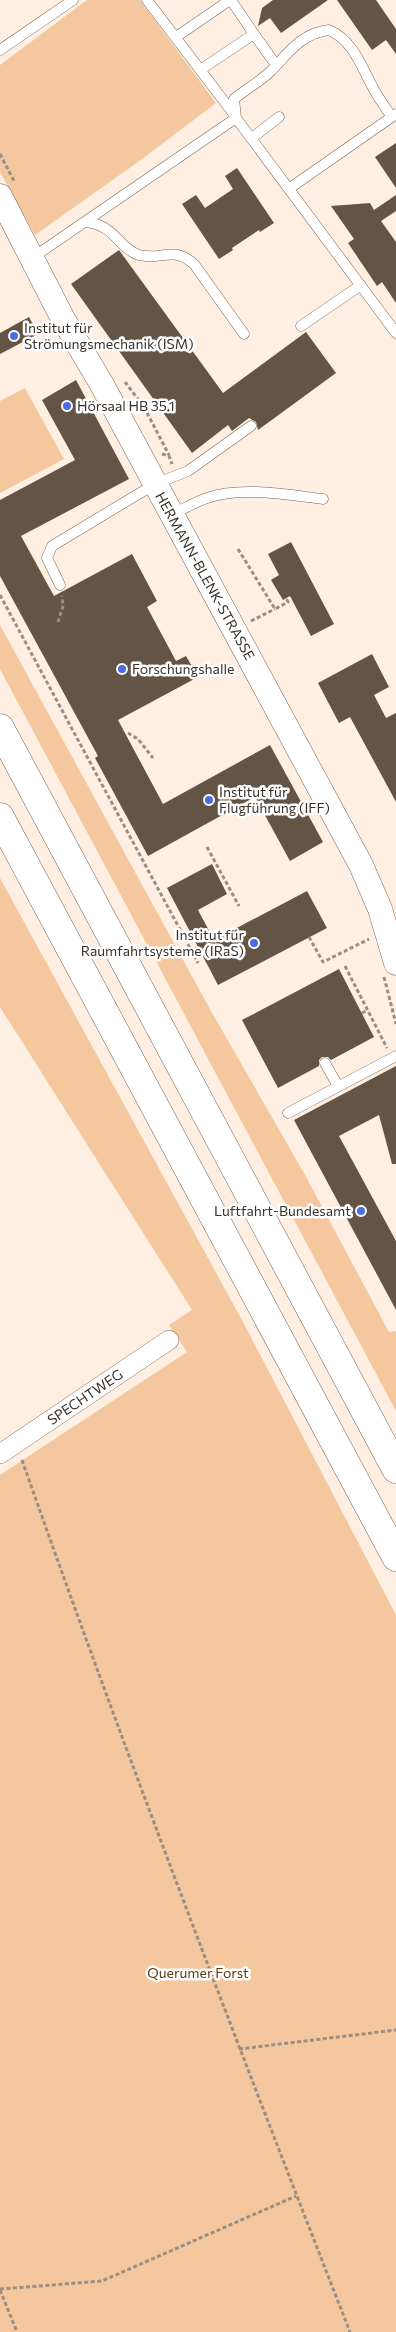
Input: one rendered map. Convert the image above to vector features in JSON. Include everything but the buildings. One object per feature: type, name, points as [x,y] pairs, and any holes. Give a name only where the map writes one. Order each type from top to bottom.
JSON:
[{"type":"highway","points":[[0,728],[396,1469]]},
{"type":"highway","points":[[0,817],[396,1557]]},
{"type":"street","name":"HERMANN-BLENK-STRASSE","points":[[0,196],[62,317],[101,383],[361,865],[380,909],[396,963]]},
{"type":"street","name":"SPECHTWEG","points":[[0,1454],[169,1340]]},
{"type":"lane","points":[[0,50],[73,0]]},
{"type":"lane","points":[[176,37],[230,0],[276,65]]},
{"type":"lane","points":[[151,1],[200,70],[396,332]]},
{"type":"lane","points":[[236,118],[234,99],[276,65],[291,47],[312,34],[329,30],[343,37],[354,51],[377,96],[394,116],[290,188]]},
{"type":"lane","points":[[200,70],[254,34]]},
{"type":"lane","points":[[252,138],[279,117]]},
{"type":"lane","points":[[32,258],[236,118]]},
{"type":"lane","points":[[87,222],[98,223],[108,228],[125,246],[138,254],[159,256],[175,254],[184,256],[194,264],[244,334]]},
{"type":"lane","points":[[301,326],[361,285]]},
{"type":"lane","points":[[60,585],[47,558],[52,546],[155,484],[188,471],[251,426]]},
{"type":"lane","points":[[172,514],[208,497],[232,494],[279,494],[323,499]]},
{"type":"lane","points":[[288,1113],[394,1057]]},
{"type":"lane","points":[[325,1063],[338,1086]]},
{"type":"path","points":[[144,407],[169,456]]},
{"type":"path","points":[[238,549],[275,609]]},
{"type":"path","points":[[58,622],[63,606],[60,585]]},
{"type":"path","points":[[0,595],[198,963]]},
{"type":"path","points":[[251,621],[288,602],[286,598]]},
{"type":"path","points":[[128,733],[138,739],[153,758]]},
{"type":"path","points":[[207,847],[240,906]]},
{"type":"path","points":[[309,937],[323,962],[371,937]]},
{"type":"path","points":[[345,966],[394,1057]]},
{"type":"path","points":[[362,1013],[368,1010]]},
{"type":"path","points":[[16,1443],[66,1585],[239,2049],[350,2332]]},
{"type":"path","points":[[239,2049],[396,2030]]},
{"type":"path","points":[[17,2332],[0,2289],[102,2281],[296,2196]]},
{"type":"green space","points":[[87,0],[140,0],[216,103],[138,162],[35,235],[0,172],[0,65]]},
{"type":"green space","points":[[25,388],[64,459],[0,493],[0,401]]},
{"type":"green space","points":[[0,625],[211,1011],[305,1175],[389,1332],[396,1331],[396,1411],[0,669]]},
{"type":"green space","name":"Querumer Forst","points":[[0,878],[243,1322],[396,1615],[396,2332],[0,2332],[0,1475],[187,1352],[169,1325],[192,1310],[0,1007]]},
{"type":"place","name":"Institut für Strömungsmechanik (ISM)","points":[[14,336]]},
{"type":"place","name":"Hörsaal HB 35.1","points":[[67,406]]},
{"type":"place","name":"Forschungshalle","points":[[122,669]]},
{"type":"place","name":"Institut für Flugführung (IFF)","points":[[209,800]]},
{"type":"place","name":"Institut für Raumfahrtsysteme (IRaS)","points":[[254,943]]},
{"type":"place","name":"Luftfahrt-Bundesamt","points":[[361,1211]]}]
